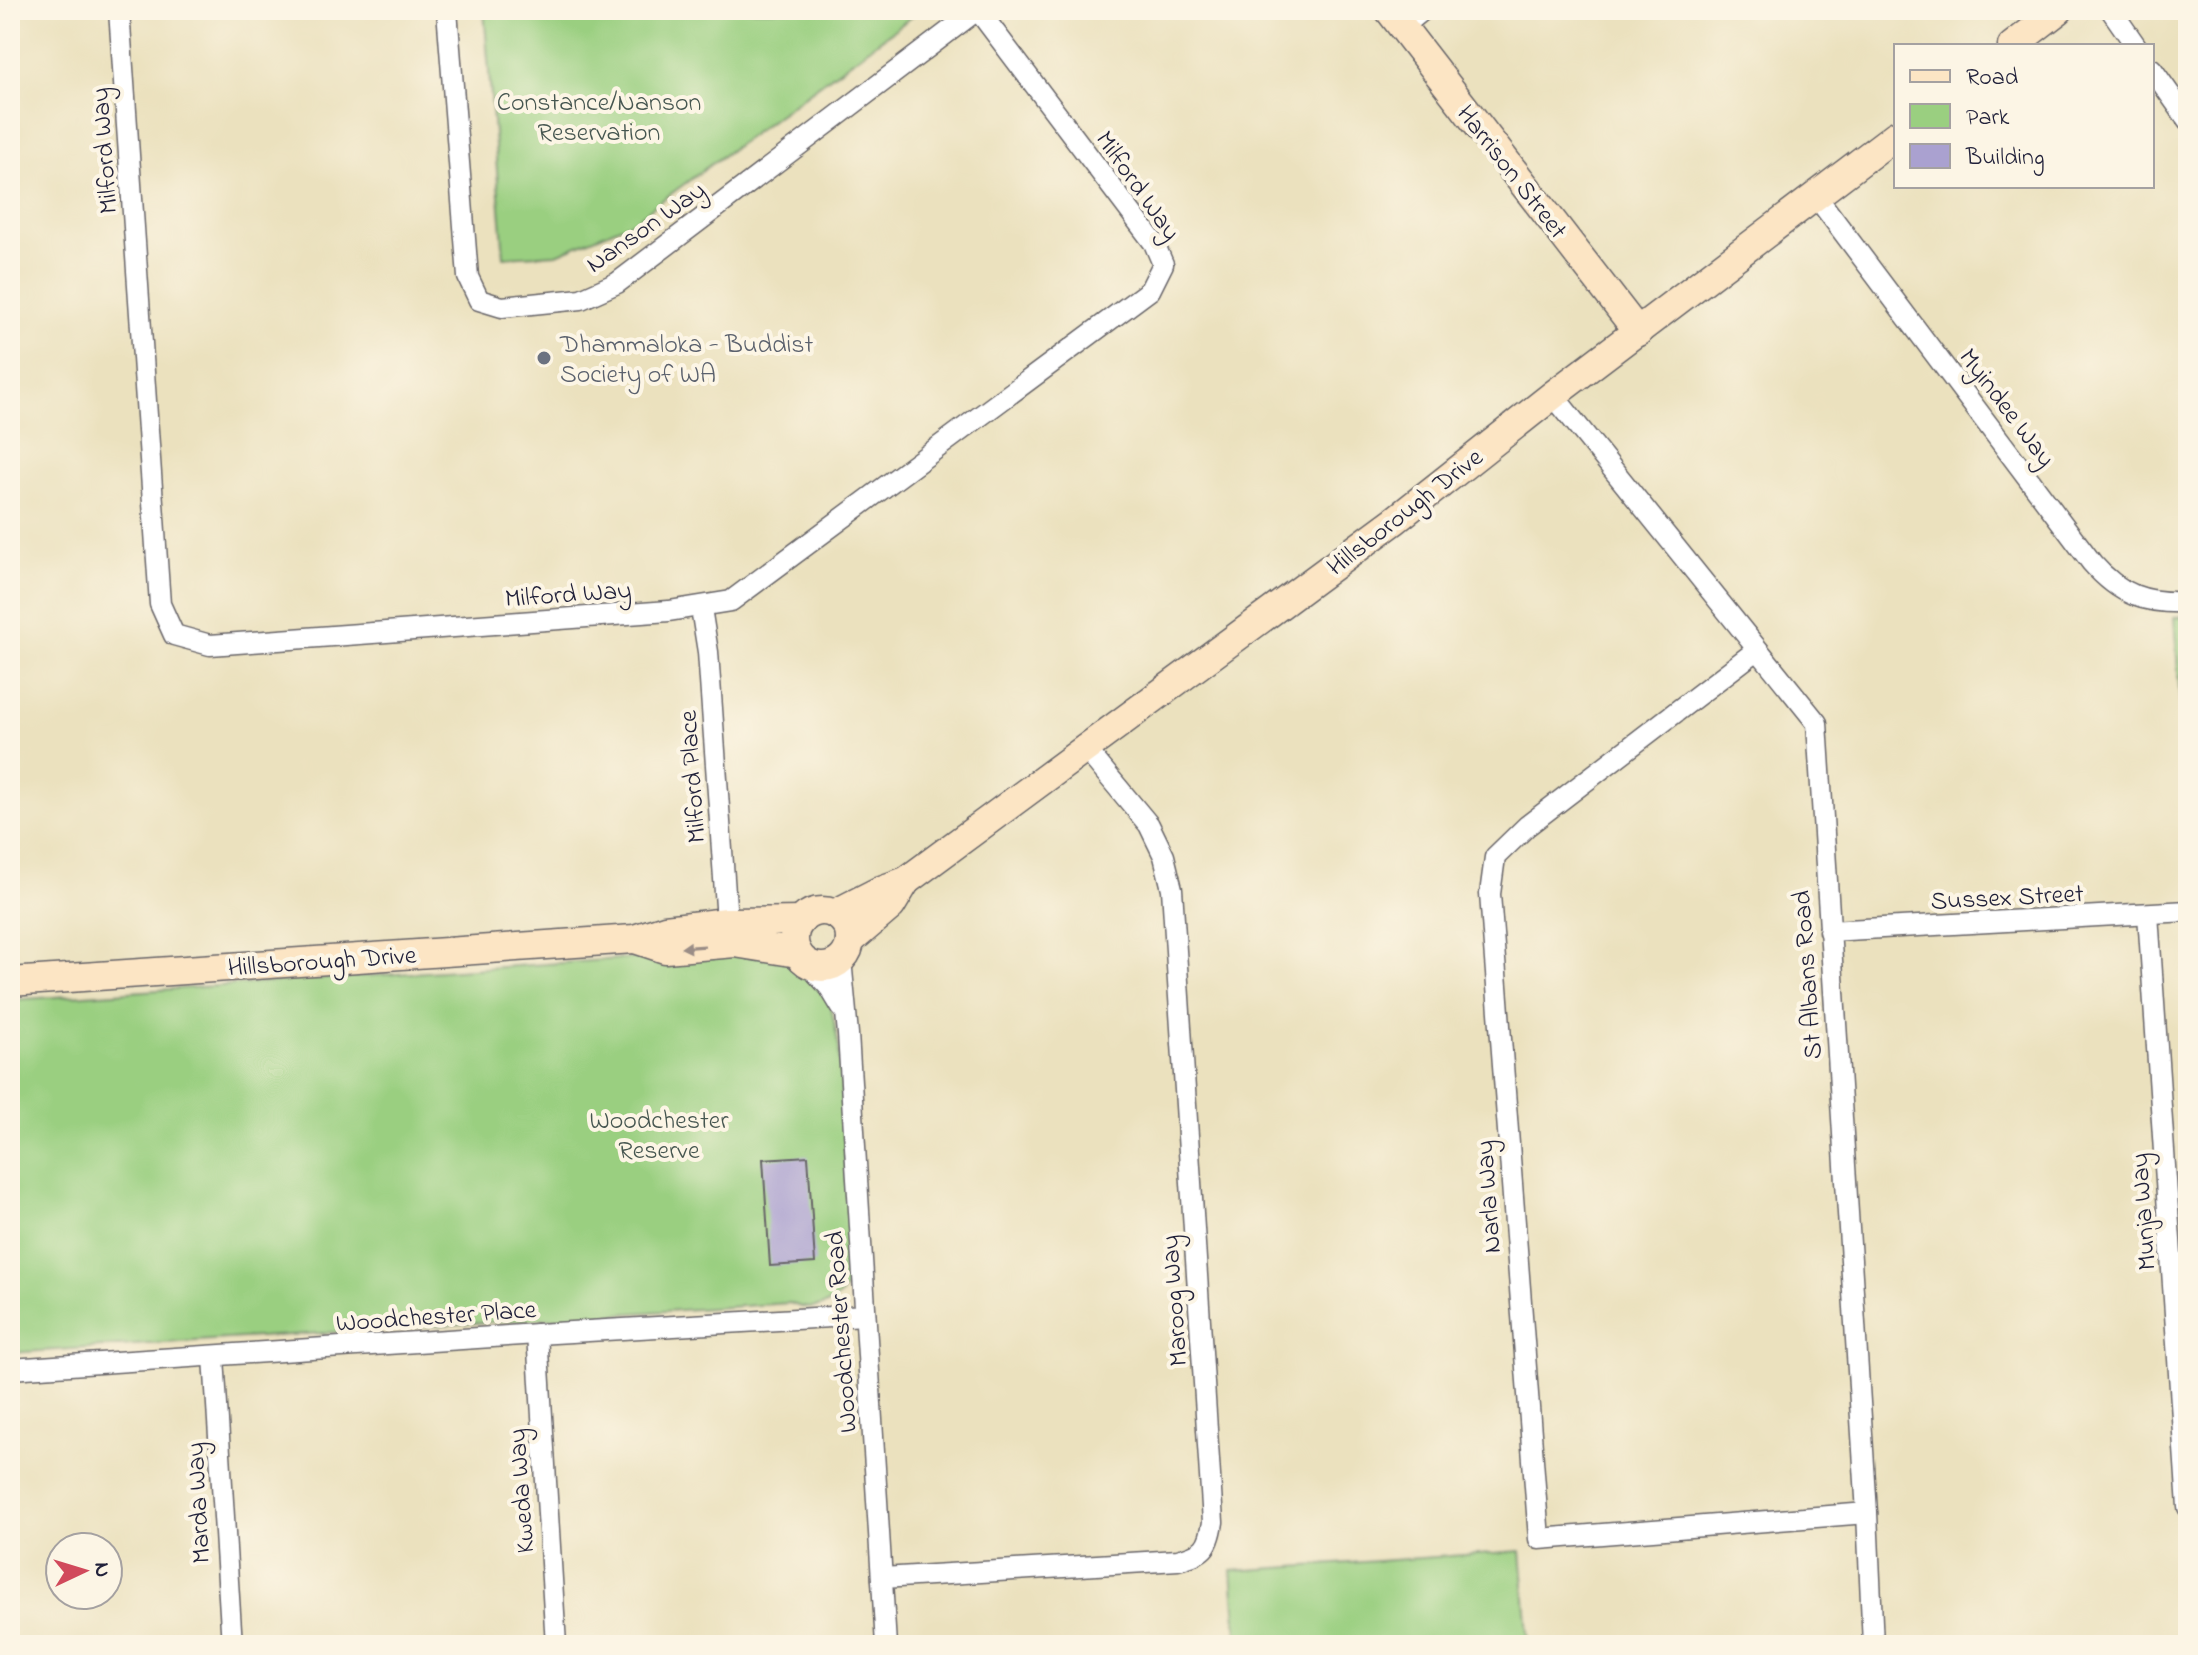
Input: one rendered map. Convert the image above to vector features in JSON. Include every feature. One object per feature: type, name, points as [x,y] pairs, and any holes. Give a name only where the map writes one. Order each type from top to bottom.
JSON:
[{"type":"street","name":"Milford Way","points":[[119,10],[160,604],[174,635],[210,645],[701,608],[731,601],[1150,290],[1163,264],[1154,243],[978,10]]},
{"type":"street","name":"Nanson Way","points":[[447,10],[468,277],[479,300],[502,307],[581,299],[617,283],[978,10]]},
{"type":"street","points":[[2015,44],[2059,10]]},
{"type":"street","points":[[2111,10],[2135,44]]},
{"type":"street","name":"Harrison Street","points":[[1405,16],[1638,332]]},
{"type":"street","points":[[2154,72],[2188,120]]},
{"type":"street","name":"Hillsborough Drive","points":[[834,914],[906,881],[1394,521],[1553,395],[1894,137]]},
{"type":"street","name":"Myindee Way","points":[[1816,196],[2101,574],[2111,584],[2141,598],[2188,602]]},
{"type":"street","name":"St Albans Road","points":[[1553,395],[1817,723],[1873,1645]]},
{"type":"street","name":"Milford Place","points":[[701,608],[708,652],[728,933]]},
{"type":"street","name":"Narla Way","points":[[1757,650],[1527,826],[1495,857],[1490,894],[1539,1539],[1867,1513]]},
{"type":"street","name":"Maroog Way","points":[[882,1578],[1178,1560],[1199,1555],[1210,1540],[1213,1522],[1172,889],[1164,856],[1149,825],[1085,748]]},
{"type":"street","name":"Hillsborough Drive","points":[[846,950],[891,906],[906,881]]},
{"type":"street","points":[[822,911],[834,914],[843,920],[848,929],[846,950],[823,967],[801,957],[795,934],[801,921],[808,915],[822,911]]},
{"type":"street","name":"Sussex Street","points":[[1829,931],[2188,911]]},
{"type":"street","name":"Munja Way","points":[[2148,914],[2188,1507]]},
{"type":"street","name":"Hillsborough Drive","points":[[10,982],[634,939],[665,929],[728,933],[801,921]]},
{"type":"street","name":"Hillsborough Drive","points":[[728,933],[801,957]]},
{"type":"street","name":"Woodchester Road","points":[[846,950],[846,1015],[886,1645]]},
{"type":"street","name":"Woodchester Road","points":[[801,957],[830,988],[846,1015]]},
{"type":"street","name":"Woodchester Place","points":[[10,1369],[865,1315]]},
{"type":"street","name":"Kweda Way","points":[[537,1334],[556,1645]]},
{"type":"street","name":"Marda Way","points":[[214,1357],[232,1645]]},
{"type":"green space","name":"Constance/Nanson Reservation","points":[[484,10],[921,10],[634,221],[557,254],[504,257]]},
{"type":"green space","points":[[2188,616],[2188,810],[2174,617]]},
{"type":"green space","name":"Woodchester Reserve","points":[[755,950],[784,953],[829,997],[839,1047],[851,1277],[834,1300],[809,1308],[790,1303],[10,1353],[10,1000]]},
{"type":"green space","points":[[1521,1551],[1529,1645],[1238,1645],[1232,1571]]},
{"type":"building","points":[[808,1156],[815,1263],[770,1266],[763,1159]]},
{"type":"place","name":"Dhammaloka - Buddist Society of WA","points":[[544,358]]}]
